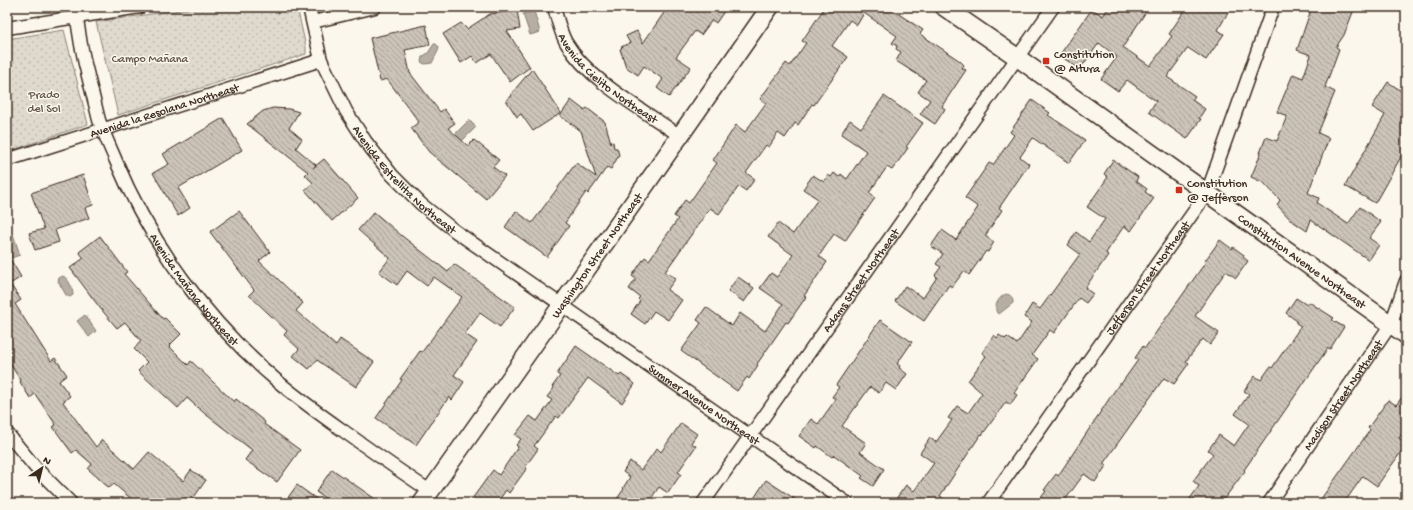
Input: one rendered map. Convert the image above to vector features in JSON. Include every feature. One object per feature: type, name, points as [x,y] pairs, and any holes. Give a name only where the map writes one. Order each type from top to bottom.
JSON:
[{"type":"street","points":[[7,28],[76,12],[140,7]]},
{"type":"street","name":"Avenida Estrellita Northeast","points":[[309,7],[322,60],[350,117],[366,142],[392,175],[421,204],[455,231],[562,305]]},
{"type":"street","points":[[313,22],[376,7]]},
{"type":"street","name":"Avenida Cielito Northeast","points":[[554,7],[566,43],[582,65],[615,91],[680,136]]},
{"type":"street","name":"Washington Street Northeast","points":[[426,497],[770,7]]},
{"type":"street","name":"Constitution Avenue Northeast","points":[[944,7],[1018,58],[1406,335]]},
{"type":"street","name":"Adams Street Northeast","points":[[703,503],[1053,7]]},
{"type":"street","name":"Jefferson Street Northeast","points":[[988,503],[1207,193],[1273,7]]},
{"type":"street","name":"Avenida Mañana Northeast","points":[[76,12],[77,30],[86,70],[103,130],[128,191],[162,249],[183,280],[211,314],[275,380],[325,417],[426,497]]},
{"type":"street","name":"Avenida la Resolana Northeast","points":[[7,160],[322,60]]},
{"type":"street","name":"Madison Street Northeast","points":[[1269,503],[1391,324],[1406,281]]},
{"type":"street","name":"Summer Avenue Northeast","points":[[562,305],[847,503]]},
{"type":"street","points":[[7,433],[35,467],[71,503]]},
{"type":"green space","name":"Campo Mañana","points":[[200,7],[297,7],[306,47],[306,54],[118,115],[96,22]]},
{"type":"green space","name":"Prado del Sol","points":[[64,30],[88,124],[7,152],[7,39]]},
{"type":"shaded area","points":[[534,11],[540,32],[530,35],[523,14]]},
{"type":"shaded area","points":[[434,44],[439,47],[432,63],[425,64],[421,62],[422,57],[428,53]]},
{"type":"shaded area","points":[[469,120],[476,127],[462,141],[455,134]]},
{"type":"shaded area","points":[[13,234],[20,255],[11,258],[7,247],[7,236]]},
{"type":"shaded area","points":[[63,276],[67,279],[71,287],[73,295],[70,297],[66,295],[58,281],[59,278]]},
{"type":"shaded area","points":[[1006,294],[1013,299],[1013,303],[999,314],[996,310],[996,305],[999,299]]},
{"type":"shaded area","points":[[85,315],[96,331],[89,337],[77,321]]},
{"type":"building","points":[[668,7],[727,7],[716,23],[712,20],[701,35],[695,31],[676,57],[691,67],[669,97],[657,88],[663,79],[644,66],[638,75],[626,67],[620,49],[622,48],[621,47],[630,43],[626,36],[637,31],[643,43]]},
{"type":"building","points":[[825,7],[888,7],[923,30],[920,34],[960,61],[964,65],[962,68],[966,70],[942,106],[945,109],[935,124],[920,114],[930,100],[918,92],[926,80],[896,61],[901,52],[896,49],[897,46],[892,43],[897,36],[864,13],[857,25],[850,20],[832,46],[848,57],[798,125],[795,123],[785,138],[778,133],[769,147],[766,145],[746,173],[755,179],[746,191],[739,186],[719,214],[710,208],[665,272],[676,278],[667,290],[682,300],[668,320],[654,311],[645,324],[631,314],[640,301],[638,299],[640,297],[629,289],[636,279],[632,276],[645,257],[649,260],[678,219],[674,216],[685,200],[689,203],[717,163],[713,160],[736,125],[745,132],[766,103],[760,99],[786,63],[790,66],[806,43],[802,41]]},
{"type":"building","points":[[1109,7],[1149,7],[1123,47],[1150,66],[1172,36],[1169,34],[1187,7],[1231,7],[1218,30],[1224,34],[1206,60],[1188,48],[1167,77],[1195,96],[1192,100],[1205,109],[1199,118],[1201,119],[1187,139],[1149,112],[1156,101],[1127,80],[1118,91],[1101,79],[1117,57],[1099,43],[1080,69],[1060,56],[1092,9],[1103,16]]},
{"type":"building","points":[[1312,7],[1355,7],[1344,35],[1336,47],[1339,49],[1325,87],[1335,92],[1318,133],[1329,138],[1308,193],[1319,198],[1317,203],[1348,224],[1360,207],[1381,222],[1369,238],[1379,245],[1369,260],[1311,220],[1307,231],[1291,220],[1277,205],[1280,200],[1264,183],[1251,177],[1266,137],[1277,141],[1287,116],[1277,112],[1293,74],[1303,78],[1311,55],[1297,50]]},
{"type":"building","points":[[517,10],[520,29],[507,31],[530,67],[510,82],[491,54],[477,63],[472,56],[461,63],[443,34],[461,23],[467,29],[490,14]]},
{"type":"building","points":[[426,25],[430,45],[405,50],[410,73],[440,112],[444,109],[455,123],[448,128],[468,146],[474,140],[499,160],[493,167],[505,176],[486,199],[429,152],[411,128],[419,122],[387,79],[380,81],[370,38]]},
{"type":"building","points":[[532,69],[561,113],[533,131],[521,114],[517,117],[506,100],[512,96],[511,94]]},
{"type":"building","points":[[1388,82],[1406,94],[1406,148],[1375,203],[1345,186],[1385,115],[1372,107]]},
{"type":"building","points":[[884,96],[923,123],[906,147],[908,148],[892,170],[887,167],[869,193],[875,198],[845,241],[834,234],[819,256],[827,262],[804,296],[806,297],[788,323],[786,322],[757,364],[758,365],[749,379],[747,377],[737,391],[681,351],[701,323],[697,320],[706,307],[732,326],[740,313],[765,331],[783,304],[760,288],[771,273],[777,277],[793,255],[768,237],[778,223],[793,234],[818,199],[803,189],[813,175],[824,182],[828,175],[831,177],[834,173],[839,177],[841,174],[847,179],[866,151],[841,134],[850,120],[861,128]]},
{"type":"building","points":[[571,100],[584,110],[587,108],[605,122],[611,143],[613,142],[614,148],[617,148],[619,155],[611,169],[607,167],[588,194],[586,192],[565,223],[569,226],[547,257],[505,227],[516,211],[532,223],[576,163],[596,177],[581,131],[560,116]]},
{"type":"building","points":[[1032,100],[1050,113],[1048,115],[1085,140],[1069,163],[1033,138],[1020,157],[1029,164],[999,208],[1002,210],[985,236],[994,242],[988,252],[986,251],[969,275],[964,271],[952,287],[949,285],[924,321],[895,301],[905,286],[923,298],[937,277],[935,275],[941,267],[936,264],[943,254],[931,246],[942,230],[956,240],[978,207],[965,198],[989,163],[993,165],[1014,135],[1010,132]]},
{"type":"building","points":[[273,108],[289,109],[299,112],[289,128],[302,139],[296,148],[316,165],[313,168],[324,159],[358,198],[332,221],[305,190],[313,183],[305,175],[308,172],[247,124],[263,111]]},
{"type":"building","points":[[223,118],[242,150],[178,188],[190,208],[178,216],[153,173],[169,164],[163,154]]},
{"type":"building","points":[[1113,160],[1138,177],[1136,181],[1147,189],[1145,192],[1154,198],[1131,231],[1124,226],[1106,253],[1108,255],[1085,288],[1093,294],[1086,303],[1079,298],[1054,333],[1050,330],[1032,355],[1038,359],[1014,393],[1017,395],[1010,405],[1006,402],[982,435],[981,434],[940,496],[950,503],[893,503],[906,485],[914,491],[934,463],[920,453],[930,438],[936,442],[952,420],[948,418],[957,406],[968,413],[982,393],[968,381],[986,356],[982,353],[994,335],[997,338],[999,335],[1005,339],[1007,337],[1017,344],[1032,322],[1024,317],[1032,304],[1040,309],[1080,254],[1068,245],[1076,232],[1089,242],[1105,219],[1087,207],[1108,177],[1104,174]]},
{"type":"building","points":[[83,175],[93,205],[85,208],[89,218],[55,230],[59,242],[35,250],[29,233],[44,229],[31,193]]},
{"type":"building","points":[[239,211],[270,252],[259,261],[303,303],[296,311],[336,346],[340,339],[374,362],[356,387],[317,360],[309,369],[293,356],[299,349],[284,335],[287,331],[249,295],[254,290],[210,232]]},
{"type":"building","points":[[374,212],[448,272],[454,264],[515,307],[500,327],[480,313],[465,334],[477,342],[454,375],[464,382],[452,400],[449,397],[416,445],[376,418],[402,380],[400,379],[420,351],[422,352],[462,297],[434,277],[427,286],[407,271],[397,285],[379,272],[390,258],[358,230]]},
{"type":"building","points":[[100,236],[127,272],[124,274],[163,319],[165,318],[181,334],[169,346],[188,365],[191,361],[234,402],[236,399],[265,422],[264,424],[300,450],[277,482],[245,460],[252,450],[187,398],[178,408],[138,371],[147,362],[134,349],[141,341],[125,322],[117,328],[70,268],[84,258],[79,252]]},
{"type":"building","points":[[1220,240],[1232,249],[1233,247],[1244,255],[1243,257],[1248,261],[1236,278],[1226,271],[1195,316],[1219,333],[1210,345],[1203,339],[1186,361],[1189,363],[1174,384],[1164,378],[1103,464],[1106,466],[1095,482],[1084,474],[1063,503],[1037,503],[1046,491],[1044,490],[1056,474],[1058,476],[1119,384],[1121,384],[1138,360],[1135,358],[1143,346],[1145,348]]},
{"type":"building","points":[[7,254],[21,277],[10,284],[21,300],[15,304],[51,361],[55,358],[67,375],[59,381],[70,396],[63,402],[96,447],[102,440],[134,469],[149,452],[183,481],[191,470],[206,480],[190,503],[136,503],[114,484],[109,488],[88,469],[92,464],[76,450],[72,453],[53,427],[56,425],[35,394],[30,398],[7,359]]},
{"type":"building","points":[[738,277],[754,288],[744,302],[728,291]]},
{"type":"building","points":[[1296,298],[1307,305],[1309,302],[1334,318],[1332,320],[1344,327],[1244,470],[1245,471],[1224,499],[1221,497],[1216,503],[1187,503],[1199,486],[1193,481],[1213,454],[1208,450],[1219,435],[1234,446],[1249,424],[1235,414],[1249,394],[1244,391],[1255,376],[1261,380],[1270,367],[1272,368],[1301,326],[1286,313]]},
{"type":"building","points":[[880,320],[912,342],[897,364],[900,366],[899,368],[907,374],[896,390],[886,383],[879,393],[870,387],[842,426],[866,443],[860,452],[884,469],[873,486],[861,478],[863,476],[834,455],[832,457],[817,446],[816,448],[799,436],[811,419],[818,424],[836,399],[832,397],[839,387],[836,385]]},
{"type":"building","points":[[576,346],[619,376],[621,374],[635,384],[622,403],[588,378],[559,418],[556,416],[534,446],[538,449],[525,467],[527,468],[509,493],[506,490],[497,503],[469,503],[493,470],[499,475],[518,447],[516,445],[521,439],[515,435],[530,416],[537,421],[552,400],[547,397],[554,388],[552,387],[560,376],[557,374]]},
{"type":"building","points":[[1406,392],[1406,428],[1399,438],[1406,445],[1377,486],[1363,476],[1344,503],[1318,503],[1370,430],[1368,428],[1388,400],[1396,405]]},
{"type":"building","points":[[681,423],[697,434],[691,443],[696,446],[678,472],[681,474],[668,493],[659,487],[648,503],[614,503],[630,477],[623,472],[630,461],[641,470],[657,448],[661,452]]},
{"type":"building","points":[[332,469],[381,503],[332,503],[316,492]]},
{"type":"building","points":[[766,480],[801,503],[751,503]]},
{"type":"building","points":[[297,485],[322,503],[284,503]]},
{"type":"place","name":"Constitution @ Altura","points":[[1046,61]]},
{"type":"place","name":"Constitution @ Jefferson","points":[[1179,190]]}]
